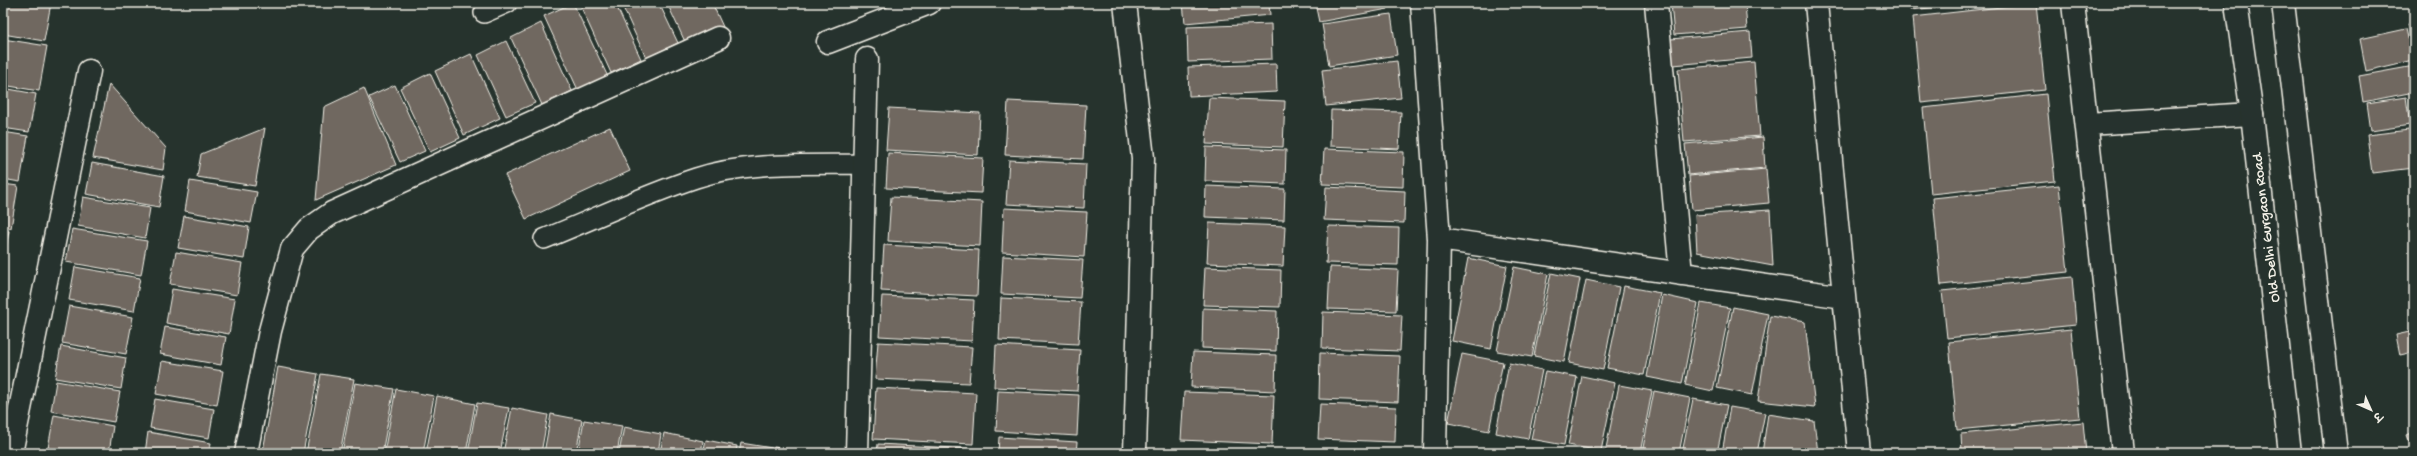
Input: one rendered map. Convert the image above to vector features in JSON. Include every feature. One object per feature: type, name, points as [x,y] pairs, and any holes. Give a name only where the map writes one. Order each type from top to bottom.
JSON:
[{"type":"street","points":[[828,42],[930,3]]},
{"type":"street","points":[[1125,3],[1143,158],[1134,453]]},
{"type":"street","points":[[1422,3],[1439,240],[1435,453]]},
{"type":"street","points":[[1656,3],[1681,274]]},
{"type":"street","points":[[1816,3],[1859,453]]},
{"type":"street","points":[[2073,3],[2123,453]]},
{"type":"street","name":"Old Delhi Gurgaon Road","points":[[2236,3],[2252,114],[2290,453]]},
{"type":"street","points":[[2283,3],[2336,453]]},
{"type":"street","points":[[246,453],[270,331],[290,256],[292,249],[309,229],[332,213],[718,38]]},
{"type":"street","points":[[857,453],[867,59]]},
{"type":"street","points":[[11,453],[90,71]]},
{"type":"street","points":[[2087,124],[2252,114]]},
{"type":"street","points":[[1439,240],[1844,297]]},
{"type":"lane","points":[[484,13],[507,3]]},
{"type":"lane","points":[[544,239],[697,178],[738,170],[782,166],[864,164]]},
{"type":"building","points":[[3,3],[51,3],[44,41],[3,34]]},
{"type":"building","points":[[573,3],[608,77],[578,90],[544,16]]},
{"type":"building","points":[[584,3],[615,3],[641,59],[611,73],[580,5]]},
{"type":"building","points":[[621,3],[659,3],[678,43],[646,58]]},
{"type":"building","points":[[667,3],[712,3],[724,29],[687,46]]},
{"type":"building","points":[[1183,3],[1269,3],[1270,15],[1185,23]]},
{"type":"building","points":[[1315,3],[1387,3],[1388,9],[1319,22]]},
{"type":"building","points":[[1671,3],[1745,3],[1747,29],[1674,35]]},
{"type":"building","points":[[1910,3],[1980,3],[1910,10]]},
{"type":"building","points":[[2036,3],[2045,90],[1921,103],[1913,17]]},
{"type":"building","points":[[1391,14],[1397,55],[1329,66],[1322,24]]},
{"type":"building","points":[[2414,21],[2414,37],[2408,24]]},
{"type":"building","points":[[541,23],[572,91],[542,105],[511,38]]},
{"type":"building","points":[[1271,24],[1272,59],[1188,62],[1187,27]]},
{"type":"building","points":[[2406,29],[2413,60],[2366,71],[2360,39]]},
{"type":"building","points":[[1750,32],[1752,58],[1673,65],[1671,39]]},
{"type":"building","points":[[3,39],[47,46],[39,91],[3,85]]},
{"type":"building","points":[[506,41],[535,103],[506,116],[478,55]]},
{"type":"building","points":[[471,54],[500,118],[464,135],[435,71]]},
{"type":"building","points":[[1397,61],[1401,98],[1326,106],[1322,70]]},
{"type":"building","points":[[1754,62],[1760,136],[1684,142],[1678,69]]},
{"type":"building","points":[[1276,64],[1277,92],[1189,96],[1188,67]]},
{"type":"building","points":[[2414,66],[2414,92],[2363,102],[2359,76]]},
{"type":"building","points":[[430,73],[460,138],[430,152],[400,88]]},
{"type":"building","points":[[109,84],[166,148],[163,170],[93,158]]},
{"type":"building","points":[[395,85],[425,151],[400,162],[369,97]]},
{"type":"building","points":[[3,88],[36,94],[29,132],[3,128]]},
{"type":"building","points":[[364,88],[396,165],[316,200],[324,107]]},
{"type":"building","points":[[2046,94],[2055,181],[1931,194],[1923,108]]},
{"type":"building","points":[[2406,97],[2410,125],[2371,131],[2367,103]]},
{"type":"building","points":[[1209,98],[1285,101],[1283,147],[1206,144]]},
{"type":"building","points":[[1008,101],[1086,105],[1083,159],[1005,155]]},
{"type":"building","points":[[889,108],[980,113],[978,155],[886,150]]},
{"type":"building","points":[[1331,110],[1401,112],[1399,149],[1330,146]]},
{"type":"building","points":[[610,127],[630,171],[526,219],[505,175]]},
{"type":"building","points":[[265,128],[255,186],[197,177],[201,154]]},
{"type":"building","points":[[2409,130],[2414,168],[2372,173],[2367,135]]},
{"type":"building","points":[[3,132],[28,136],[20,182],[3,179]]},
{"type":"building","points":[[1763,137],[1765,168],[1688,175],[1685,144]]},
{"type":"building","points":[[1206,147],[1286,150],[1285,184],[1205,181]]},
{"type":"building","points":[[1324,149],[1404,152],[1403,187],[1322,184]]},
{"type":"building","points":[[888,153],[983,158],[981,193],[886,188]]},
{"type":"building","points":[[1009,160],[1086,164],[1084,208],[1006,204]]},
{"type":"building","points":[[92,163],[164,176],[159,207],[86,194]]},
{"type":"building","points":[[1766,169],[1769,203],[1692,210],[1689,176]]},
{"type":"building","points":[[190,181],[257,192],[251,223],[185,211]]},
{"type":"building","points":[[3,184],[18,186],[11,228],[3,226]]},
{"type":"building","points":[[2059,185],[2068,272],[1941,285],[1933,198]]},
{"type":"building","points":[[1206,186],[1285,189],[1284,220],[1205,217]]},
{"type":"building","points":[[1326,187],[1405,191],[1404,223],[1324,220]]},
{"type":"building","points":[[83,197],[150,208],[145,238],[78,226]]},
{"type":"building","points":[[891,197],[982,202],[980,246],[888,241]]},
{"type":"building","points":[[1004,208],[1087,212],[1084,257],[1002,252]]},
{"type":"building","points":[[1770,210],[1773,266],[1697,252],[1695,215]]},
{"type":"building","points":[[184,216],[249,227],[244,259],[178,248]]},
{"type":"building","points":[[1209,223],[1285,226],[1283,266],[1207,263]]},
{"type":"building","points":[[1328,226],[1399,228],[1398,265],[1326,263]]},
{"type":"building","points":[[72,229],[147,241],[141,275],[66,262]]},
{"type":"building","points":[[3,230],[9,231],[3,265]]},
{"type":"building","points":[[884,245],[979,250],[977,296],[881,291]]},
{"type":"building","points":[[176,252],[242,263],[237,295],[170,284]]},
{"type":"building","points":[[1003,256],[1083,260],[1080,298],[1001,294]]},
{"type":"building","points":[[1468,258],[1507,266],[1491,349],[1452,341]]},
{"type":"building","points":[[75,267],[140,278],[134,311],[69,300]]},
{"type":"building","points":[[1205,267],[1281,270],[1280,307],[1203,305]]},
{"type":"building","points":[[1330,267],[1398,270],[1396,311],[1328,309]]},
{"type":"building","points":[[1514,267],[1548,274],[1532,357],[1497,351]]},
{"type":"building","points":[[1551,273],[1580,279],[1564,362],[1534,356]]},
{"type":"building","points":[[2072,277],[2076,325],[1947,338],[1942,291]]},
{"type":"building","points":[[1586,280],[1619,287],[1603,370],[1569,363]]},
{"type":"building","points":[[1624,286],[1660,293],[1644,375],[1607,368]]},
{"type":"building","points":[[172,289],[235,299],[229,334],[166,323]]},
{"type":"building","points":[[1662,295],[1698,303],[1682,384],[1647,377]]},
{"type":"building","points":[[882,296],[974,300],[972,341],[879,336]]},
{"type":"building","points":[[1001,298],[1081,302],[1078,344],[999,340]]},
{"type":"building","points":[[1701,303],[1730,308],[1713,391],[1685,385]]},
{"type":"building","points":[[69,306],[133,317],[126,354],[62,343]]},
{"type":"building","points":[[1733,307],[1768,314],[1752,395],[1717,388]]},
{"type":"building","points":[[1203,308],[1277,311],[1276,351],[1202,348]]},
{"type":"building","points":[[1323,312],[1402,315],[1400,351],[1322,348]]},
{"type":"building","points":[[1770,316],[1805,322],[1815,407],[1758,401]]},
{"type":"building","points":[[165,327],[226,337],[221,365],[160,354]]},
{"type":"building","points":[[2071,329],[2080,418],[1957,430],[1949,342]]},
{"type":"building","points":[[2414,331],[2414,352],[2400,355],[2396,335]]},
{"type":"building","points":[[878,342],[972,347],[969,383],[875,379]]},
{"type":"building","points":[[996,345],[1080,350],[1077,391],[994,387]]},
{"type":"building","points":[[61,346],[126,358],[121,389],[55,378]]},
{"type":"building","points":[[1193,352],[1276,355],[1275,391],[1191,387]]},
{"type":"building","points":[[1320,353],[1400,356],[1398,402],[1319,399]]},
{"type":"building","points":[[1462,354],[1503,362],[1489,431],[1448,423]]},
{"type":"building","points":[[162,361],[223,371],[217,405],[156,394]]},
{"type":"building","points":[[1509,363],[1542,370],[1528,439],[1496,433]]},
{"type":"building","points":[[278,367],[318,374],[303,453],[263,451]]},
{"type":"building","points":[[1545,371],[1577,377],[1564,445],[1531,439]]},
{"type":"building","points":[[321,374],[354,379],[340,453],[306,453]]},
{"type":"building","points":[[1582,376],[1615,383],[1601,451],[1568,445]]},
{"type":"building","points":[[56,381],[120,392],[114,422],[51,411]]},
{"type":"building","points":[[355,383],[394,389],[382,453],[342,453]]},
{"type":"building","points":[[1619,385],[1652,391],[1640,453],[1605,453]]},
{"type":"building","points":[[876,388],[976,393],[973,444],[873,439]]},
{"type":"building","points":[[396,389],[434,396],[423,453],[384,453]]},
{"type":"building","points":[[998,391],[1079,395],[1077,436],[996,431]]},
{"type":"building","points":[[1654,391],[1690,398],[1679,453],[1642,453]]},
{"type":"building","points":[[1184,392],[1274,395],[1272,444],[1181,440]]},
{"type":"building","points":[[437,396],[475,404],[466,453],[426,453]]},
{"type":"building","points":[[155,399],[214,409],[209,438],[150,428]]},
{"type":"building","points":[[1693,399],[1727,405],[1717,453],[1682,453]]},
{"type":"building","points":[[477,403],[509,408],[500,453],[468,453]]},
{"type":"building","points":[[1320,404],[1396,407],[1395,442],[1318,439]]},
{"type":"building","points":[[1730,407],[1765,413],[1757,453],[1722,453]]},
{"type":"building","points":[[512,408],[548,415],[541,453],[503,453]]},
{"type":"building","points":[[551,414],[582,420],[576,453],[544,453]]},
{"type":"building","points":[[1768,414],[1814,421],[1818,453],[1762,453]]},
{"type":"building","points":[[54,415],[113,426],[109,453],[78,453],[48,448]]},
{"type":"building","points":[[584,420],[622,426],[617,453],[578,453]]},
{"type":"building","points":[[2083,422],[2086,453],[1962,453],[1961,434]]},
{"type":"building","points":[[624,427],[661,434],[658,453],[619,453]]},
{"type":"building","points":[[148,432],[211,443],[209,453],[145,453]]},
{"type":"building","points":[[2414,432],[2414,453],[2407,435]]},
{"type":"building","points":[[664,433],[703,441],[701,453],[660,453]]},
{"type":"building","points":[[999,437],[1077,442],[1076,453],[998,453]]},
{"type":"building","points":[[706,440],[737,446],[736,453],[703,453]]},
{"type":"building","points":[[741,443],[772,448],[771,453],[739,453]]},
{"type":"building","points":[[878,444],[975,449],[974,453],[877,453]]},
{"type":"building","points":[[774,447],[808,453],[773,453]]}]
